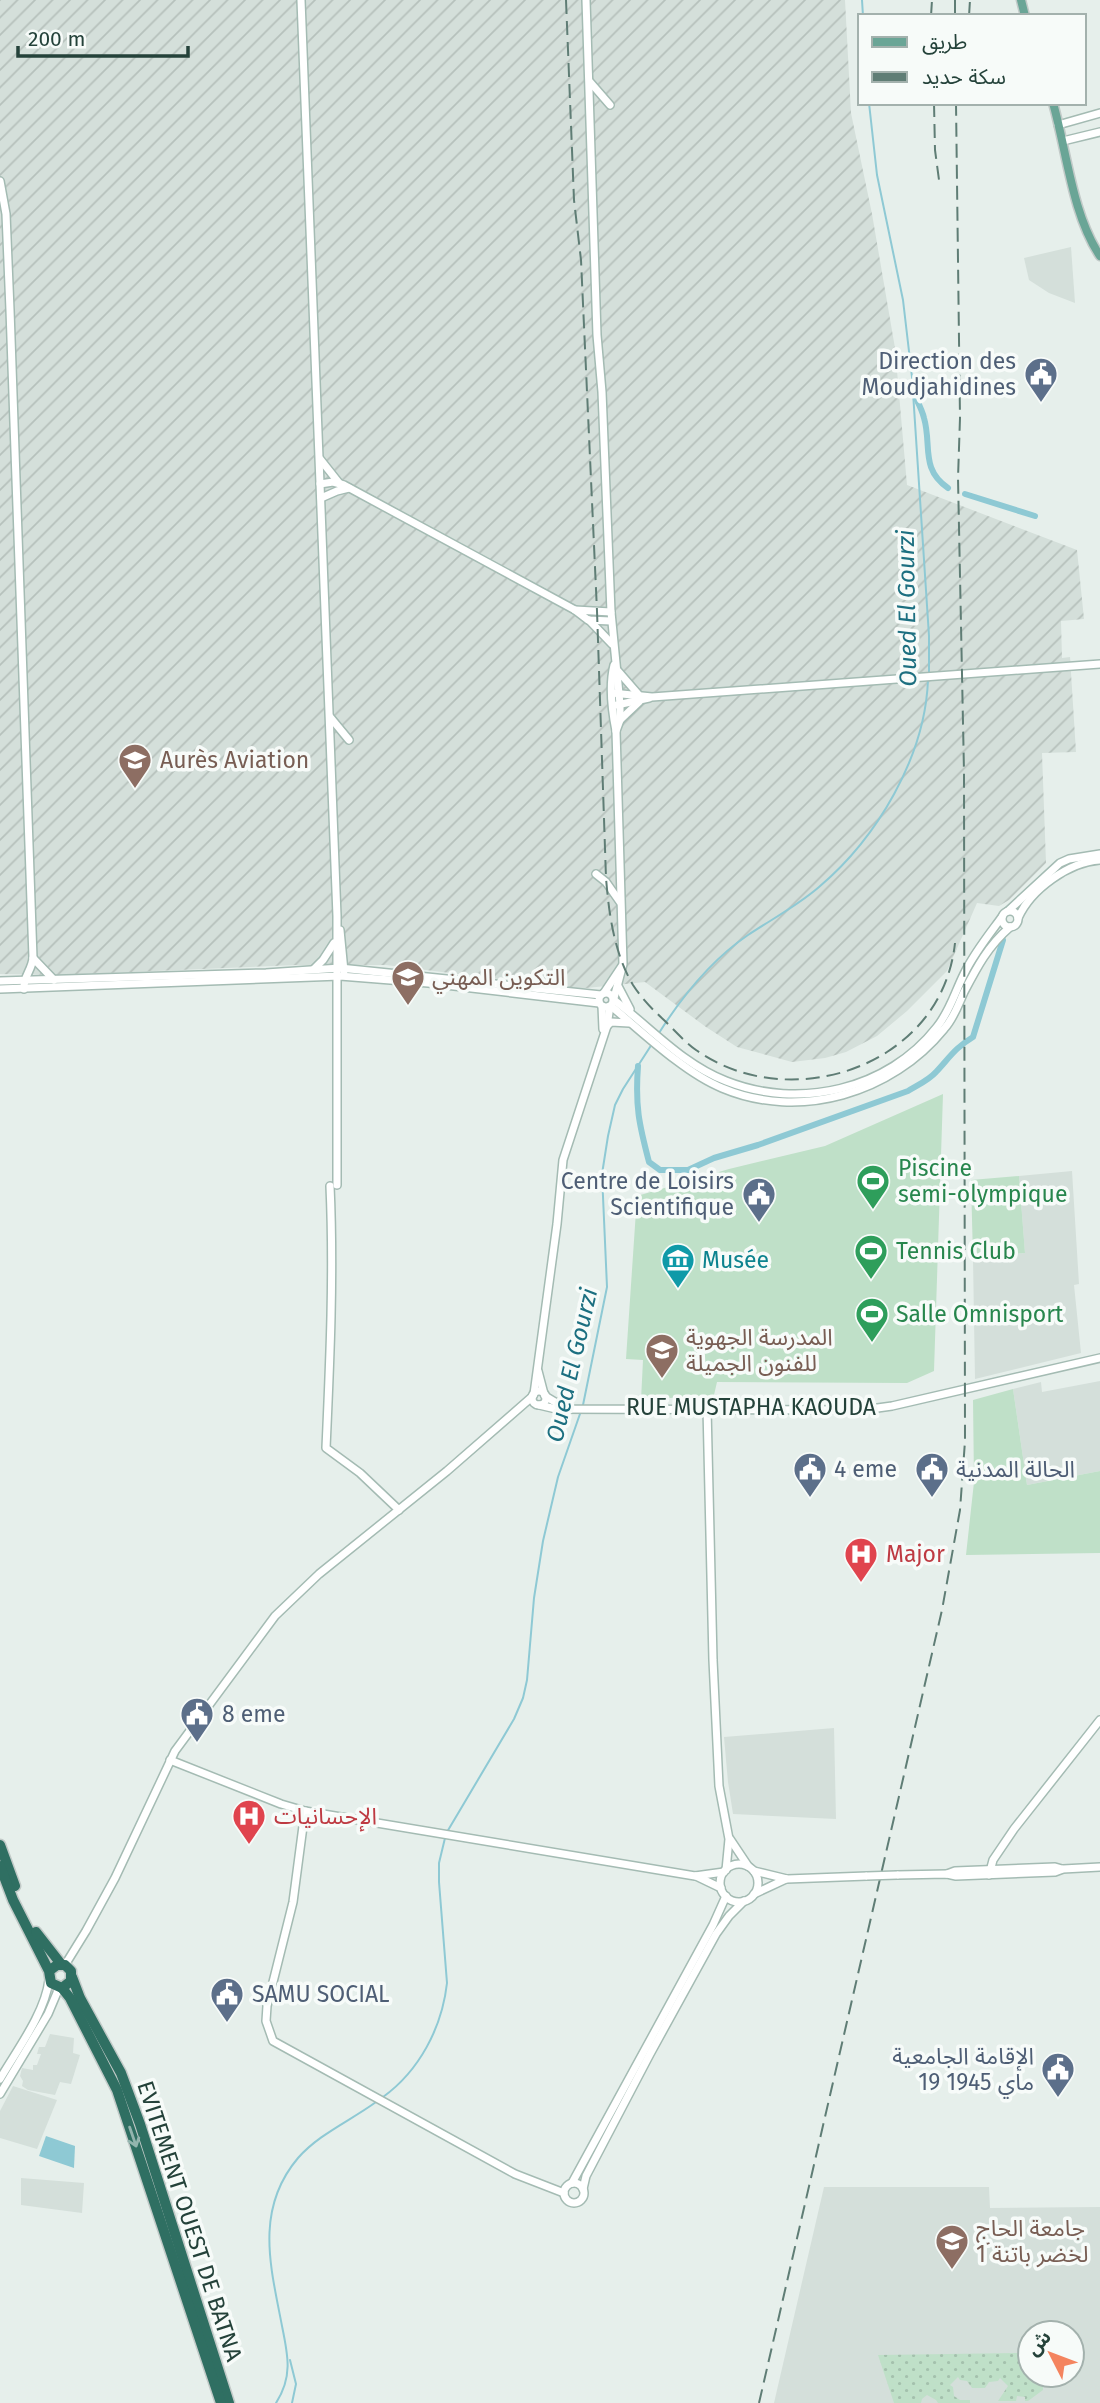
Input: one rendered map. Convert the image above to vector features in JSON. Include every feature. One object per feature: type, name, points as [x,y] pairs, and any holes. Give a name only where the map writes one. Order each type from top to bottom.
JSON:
[{"type":"highway","name":"EVITEMENT OUEST DE BATNA","points":[[0,1844],[38,1937],[67,1969],[121,2073],[140,2124],[229,2403]]},
{"type":"highway","points":[[0,1866],[49,1976],[60,1988],[69,1983],[67,1969],[54,1966],[49,1976]]},
{"type":"highway","name":"EVITEMENT OUEST DE BATNA","points":[[60,1988],[80,2018],[117,2090],[221,2403]]},
{"type":"main road","points":[[300,0],[340,972],[326,1448],[360,1473],[399,1510]]},
{"type":"main road","points":[[586,0],[597,335],[602,392],[612,645],[616,668],[621,903],[622,965],[618,986],[607,1001]]},
{"type":"main road","points":[[590,82],[610,105]]},
{"type":"main road","points":[[1053,105],[1088,234],[1100,256]]},
{"type":"main road","points":[[1058,125],[1100,113]]},
{"type":"main road","points":[[1063,141],[1100,132]]},
{"type":"main road","points":[[0,181],[6,214],[10,296],[33,958],[33,967],[24,985]]},
{"type":"main road","points":[[319,457],[340,483],[575,610],[612,645]]},
{"type":"main road","points":[[320,484],[340,483]]},
{"type":"main road","points":[[321,498],[350,488]]},
{"type":"main road","points":[[575,610],[611,612]]},
{"type":"main road","points":[[588,620],[611,621]]},
{"type":"main road","points":[[616,705],[639,698],[1100,664]]},
{"type":"main road","points":[[616,668],[639,698]]},
{"type":"main road","points":[[616,693],[639,698]]},
{"type":"main road","points":[[616,731],[620,720],[639,698]]},
{"type":"main road","points":[[616,705],[620,720]]},
{"type":"main road","points":[[330,717],[349,740]]},
{"type":"main road","points":[[671,1051],[725,1080],[766,1092],[813,1094],[873,1078],[906,1059],[939,1024],[976,951],[1005,914],[1053,867],[1069,859],[1100,854]]},
{"type":"main road","points":[[0,989],[54,980],[313,971],[607,1001],[722,1088],[765,1100],[814,1101],[857,1091],[911,1063],[934,1041],[954,1016],[984,954],[1015,925],[1034,896],[1065,869],[1100,860]]},
{"type":"main road","points":[[596,873],[621,903]]},
{"type":"main road","points":[[1005,914],[1015,913],[1018,918]]},
{"type":"main road","points":[[1005,914],[1003,924],[1010,927]]},
{"type":"main road","points":[[337,916],[336,939],[340,972]]},
{"type":"main road","points":[[313,971],[324,960],[336,939]]},
{"type":"main road","points":[[33,958],[54,980]]},
{"type":"main road","points":[[538,1404],[533,1401],[533,1395],[557,1224],[563,1160],[605,1030],[607,1001],[622,965]]},
{"type":"main road","points":[[33,967],[42,981]]},
{"type":"main road","points":[[0,981],[24,985],[340,972]]},
{"type":"main road","points":[[618,986],[633,1019]]},
{"type":"main road","points":[[605,1030],[611,1022],[633,1019]]},
{"type":"main road","name":"RUE MUSTAPHA KAOUDA","points":[[538,1404],[565,1409],[876,1409],[1100,1358]]},
{"type":"main road","points":[[515,1414],[544,1403],[545,1395],[537,1370]]},
{"type":"main road","points":[[67,1969],[120,1869],[183,1737],[275,1616],[319,1574],[515,1414],[533,1395],[540,1391],[565,1409]]},
{"type":"main road","points":[[707,1408],[719,1786],[729,1839],[725,1871],[720,1882],[726,1896],[738,1902],[744,1901]]},
{"type":"main road","points":[[993,1872],[1000,1850],[1022,1818],[1100,1720]]},
{"type":"main road","points":[[170,1760],[305,1811],[695,1876],[721,1888]]},
{"type":"main road","points":[[305,1811],[293,1902],[267,2006],[267,2029],[273,2041],[516,2174],[564,2193],[569,2201],[578,2202],[583,2196],[586,2176],[716,1934],[744,1901],[787,1879]]},
{"type":"main road","points":[[729,1839],[751,1869],[757,1886],[754,1894]]},
{"type":"main road","points":[[996,1860],[1006,1869]]},
{"type":"main road","points":[[979,1870],[996,1860]]},
{"type":"main road","points":[[695,1876],[725,1871],[738,1864],[787,1879],[947,1874],[979,1870],[1055,1872],[1100,1867]]},
{"type":"main road","points":[[947,1874],[956,1877],[1006,1869],[1063,1869]]},
{"type":"main road","points":[[564,2193],[567,2186],[575,2180],[713,1925],[726,1896]]},
{"type":"main road","points":[[0,2079],[39,2012],[47,1995],[49,1976]]},
{"type":"main road","points":[[0,2094],[48,2014],[60,1988]]},
{"type":"main road","points":[[550,2187],[575,2180]]},
{"type":"main road","points":[[575,2180],[583,2189]]},
{"type":"shaded area","points":[[0,0],[845,0],[851,113],[895,348],[907,485],[1077,550],[1084,619],[1061,621],[1062,658],[1070,657],[1076,752],[1042,753],[1046,863],[1009,900],[999,906],[977,903],[947,971],[907,1011],[877,1036],[846,1052],[792,1062],[737,1047],[645,982],[577,989],[386,965],[297,965],[61,975],[0,974]]},
{"type":"shaded area","points":[[1071,247],[1075,303],[1049,293],[1029,280],[1024,258]]},
{"type":"shaded area","points":[[1072,1171],[1079,1284],[1074,1285],[1081,1353],[975,1379],[973,1258],[1025,1253],[1019,1176]]},
{"type":"shaded area","points":[[1100,1381],[1100,1471],[1027,1485],[1013,1389],[1041,1382],[1042,1392]]},
{"type":"shaded area","points":[[834,1728],[836,1819],[733,1814],[724,1737]]},
{"type":"shaded area","points":[[50,2034],[74,2038],[73,2053],[80,2055],[71,2084],[60,2082],[55,2095],[28,2090],[22,2086],[20,2076],[22,2068],[33,2070],[33,2065],[37,2065],[41,2054],[37,2054],[39,2047],[45,2047]]},
{"type":"shaded area","points":[[13,2086],[57,2100],[37,2149],[0,2138],[0,2111]]},
{"type":"shaded area","points":[[21,2178],[84,2183],[82,2213],[21,2205]]},
{"type":"shaded area","name":"جامعة الحاج لخضر باتنة 1","points":[[824,2187],[989,2187],[990,2208],[1100,2207],[1100,2403],[774,2403]]},
{"type":"green space","points":[[943,1094],[934,1371],[907,1383],[717,1382],[714,1395],[641,1400],[643,1360],[626,1359],[637,1196],[729,1169],[825,1146]]},
{"type":"green space","points":[[1019,1176],[1025,1253],[973,1258],[971,1180]]},
{"type":"green space","points":[[1013,1389],[1027,1485],[1100,1471],[1100,1553],[966,1555],[974,1482],[973,1400]]},
{"type":"green space","points":[[1016,2353],[1016,2389],[1043,2390],[1028,2401],[1025,2401],[1025,2397],[1017,2396],[1016,2401],[998,2401],[1008,2386],[1000,2378],[998,2381],[989,2382],[985,2388],[972,2388],[967,2381],[958,2377],[950,2385],[953,2387],[954,2396],[960,2400],[970,2400],[970,2403],[938,2403],[927,2395],[921,2403],[894,2403],[878,2355]]},
{"type":"water","points":[[46,2136],[75,2146],[74,2168],[39,2156]]},
{"type":"waterway","name":"Oued El Gourzi","points":[[862,0],[863,14]]},
{"type":"waterway","name":"Oued El Gourzi","points":[[869,105],[877,175],[903,300],[912,377],[929,636],[929,674]]},
{"type":"waterway","points":[[913,392],[924,418],[930,465],[939,481],[948,488]]},
{"type":"waterway","points":[[965,494],[1035,516]]},
{"type":"waterway","name":"Oued El Gourzi","points":[[659,1033],[688,992],[710,967],[748,935],[811,894],[860,845],[894,794],[907,766],[918,738],[928,680]]},
{"type":"waterway","points":[[638,1066],[639,1115],[649,1162],[660,1170],[688,1170],[714,1158],[908,1091],[930,1078],[957,1049],[973,1037],[1003,940]]},
{"type":"waterway","name":"Oued El Gourzi","points":[[583,1405],[607,1287],[602,1174],[608,1136],[615,1105],[652,1044]]},
{"type":"waterway","name":"Oued El Gourzi","points":[[447,1832],[514,1719],[523,1698],[543,1541],[558,1477],[581,1411]]},
{"type":"waterway","name":"Oued El Gourzi","points":[[383,2097],[407,2075],[427,2047],[444,2000],[447,1983],[439,1863],[445,1838]]},
{"type":"waterway","name":"Oued El Gourzi","points":[[276,2403],[285,2384],[288,2366],[269,2240],[275,2198],[284,2178],[306,2149],[376,2102]]},
{"type":"waterway","points":[[290,2360],[296,2384],[292,2403]]},
{"type":"railway","points":[[566,0],[574,200],[581,260],[597,611],[606,878],[611,919],[621,960],[644,1000],[696,1050],[718,1063],[766,1078],[817,1078],[865,1064],[887,1052],[913,1031],[942,991],[955,943]]},
{"type":"railway","points":[[931,14],[932,0]]},
{"type":"railway","points":[[955,0],[955,14]]},
{"type":"railway","points":[[969,14],[970,0]]},
{"type":"railway","points":[[934,105],[939,180]]},
{"type":"railway","points":[[759,2403],[942,1610],[960,1510],[965,1441],[964,772],[958,478],[960,418],[956,105]]},
{"type":"place","name":"Direction des Moudjahidines","points":[[1041,404]]},
{"type":"place","name":"Aurès Aviation","points":[[135,790]]},
{"type":"place","name":"التكوين المهني","points":[[408,1007]]},
{"type":"place","name":"Piscine semi-olympique","points":[[873,1211]]},
{"type":"place","name":"Centre de Loisirs Scientifique","points":[[759,1224]]},
{"type":"place","name":"Tennis Club","points":[[871,1281]]},
{"type":"place","name":"Musée","points":[[678,1290]]},
{"type":"place","name":"Salle Omnisport","points":[[872,1344]]},
{"type":"place","name":"المدرسة الجهوية للفنون الجميلة","points":[[662,1380]]},
{"type":"place","name":"4 eme","points":[[810,1499]]},
{"type":"place","name":"الحالة المدنية","points":[[932,1499]]},
{"type":"place","name":"Major","points":[[861,1584]]},
{"type":"place","name":"8 eme","points":[[197,1744]]},
{"type":"place","name":"الإحسانيات","points":[[249,1846]]},
{"type":"place","name":"SAMU SOCIAL","points":[[227,2024]]},
{"type":"place","name":"الإقامة الجامعية 19 ماي 1945","points":[[1058,2099]]},
{"type":"place","name":"جامعة الحاج لخضر باتنة 1","points":[[952,2271]]}]
